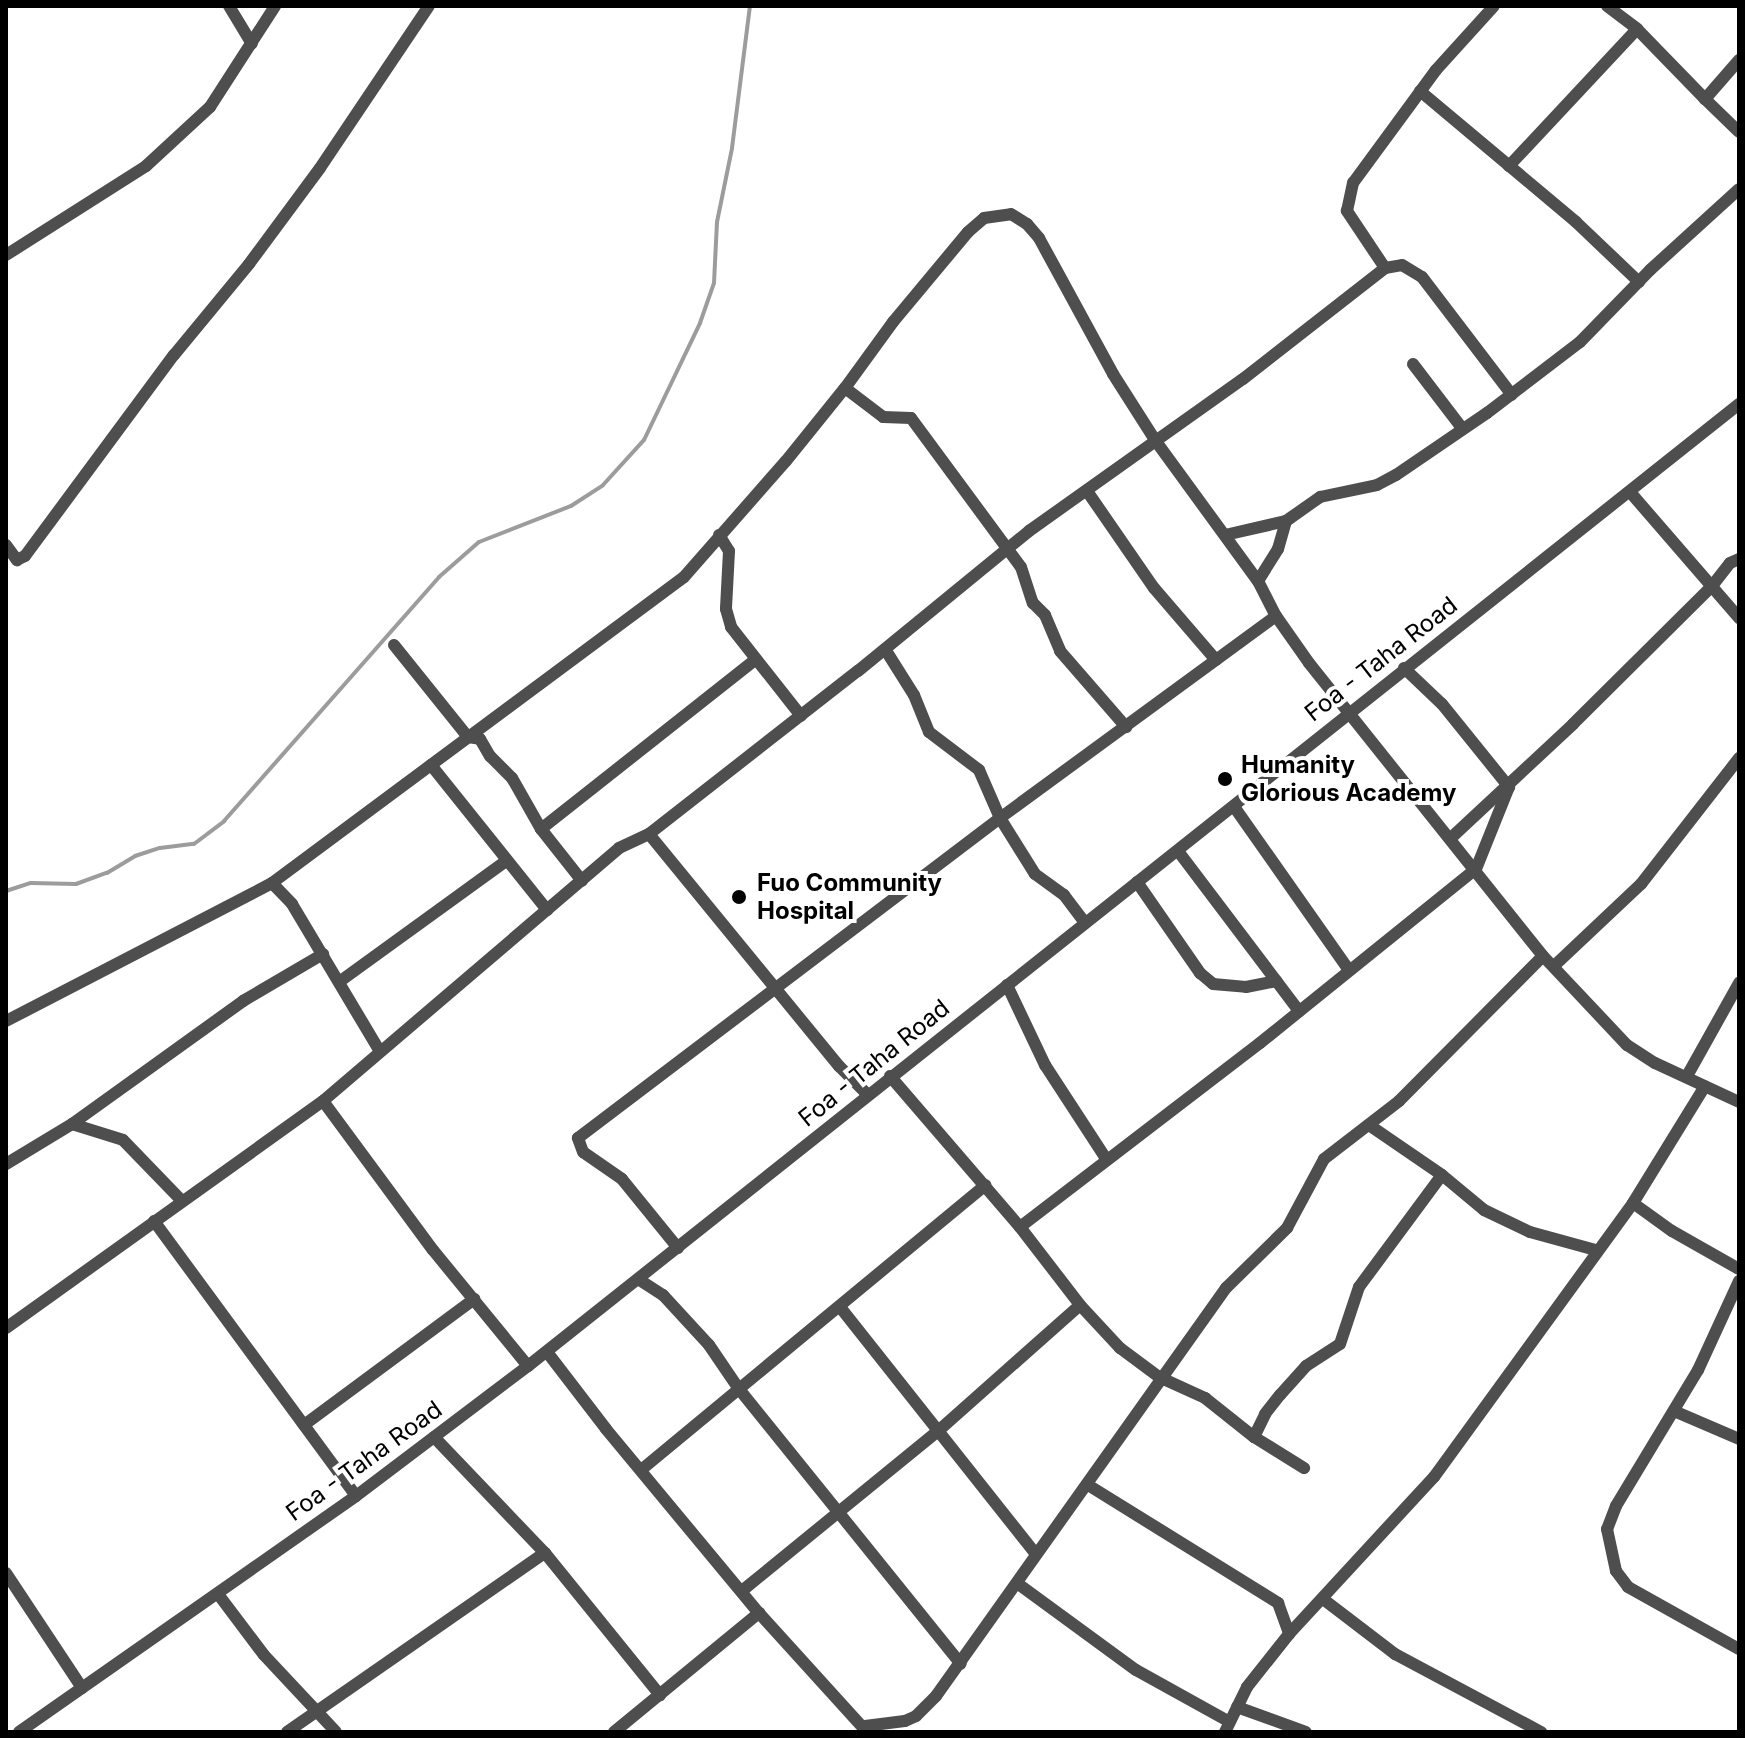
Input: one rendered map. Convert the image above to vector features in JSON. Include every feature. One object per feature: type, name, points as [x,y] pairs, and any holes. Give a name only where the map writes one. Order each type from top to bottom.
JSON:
[{"type":"street","points":[[229,6],[252,44]]},
{"type":"street","points":[[6,255],[146,166],[210,107],[275,6]]},
{"type":"street","points":[[6,545],[17,560],[25,556],[164,367],[320,168],[429,6]]},
{"type":"street","points":[[1385,268],[1347,211],[1348,198],[1361,169],[1420,91],[1494,6]]},
{"type":"street","points":[[1607,6],[1637,29],[1739,132]]},
{"type":"street","points":[[1509,166],[1637,29]]},
{"type":"street","points":[[1705,99],[1739,60]]},
{"type":"street","points":[[1420,91],[1639,282]]},
{"type":"street","points":[[1225,535],[1286,521],[1320,497],[1377,485],[1512,395],[1580,342],[1739,189]]},
{"type":"street","points":[[6,1021],[272,883],[684,577],[845,388],[893,322],[968,232],[984,218],[1011,214],[1027,224],[1039,238],[1113,374],[1155,440],[1258,581],[1276,616],[1543,956],[1627,1045],[1655,1063],[1739,1102]]},
{"type":"street","points":[[6,1328],[323,1101],[619,848],[649,834],[1008,550],[1155,440],[1243,379],[1385,268],[1402,265],[1422,277],[1512,395]]},
{"type":"street","points":[[1413,364],[1462,428]]},
{"type":"street","points":[[845,388],[883,417],[911,418],[1021,567],[1033,603],[1045,615],[1060,651],[1126,727]]},
{"type":"street","name":"Foa - Taha Road","points":[[19,1732],[356,1496],[547,1352],[1084,922],[1235,808],[1348,711],[1739,404]]},
{"type":"street","points":[[1087,491],[1154,588],[1216,660]]},
{"type":"street","points":[[1630,492],[1739,618]]},
{"type":"street","points":[[1258,581],[1278,549],[1286,521]]},
{"type":"street","points":[[719,535],[729,551],[726,588],[729,618],[737,637],[801,716]]},
{"type":"street","points":[[1452,837],[1509,787],[1712,586],[1730,563],[1739,559]]},
{"type":"street","points":[[678,1248],[622,1179],[583,1152],[578,1138],[1000,818],[1276,616]]},
{"type":"street","points":[[394,645],[468,737],[480,739],[490,756],[512,778],[541,829],[582,881]]},
{"type":"street","points":[[885,649],[914,695],[929,732],[973,763],[985,778],[1000,818],[1035,874],[1064,895],[1084,922]]},
{"type":"street","points":[[541,829],[755,660]]},
{"type":"street","points":[[1404,668],[1442,704],[1509,787]]},
{"type":"street","points":[[1554,966],[1641,884],[1739,758]]},
{"type":"street","points":[[431,765],[547,910]]},
{"type":"street","points":[[1020,1227],[1476,869],[1509,787]]},
{"type":"street","points":[[1235,808],[1349,970]]},
{"type":"street","points":[[649,834],[839,1066],[868,1095]]},
{"type":"street","points":[[1178,851],[1299,1011]]},
{"type":"street","points":[[339,982],[506,861]]},
{"type":"street","points":[[1137,882],[1200,973],[1213,984],[1246,987],[1276,981]]},
{"type":"street","points":[[272,883],[292,904],[379,1050]]},
{"type":"street","points":[[6,1164],[72,1124],[243,1001],[323,954]]},
{"type":"street","points":[[547,1352],[759,1613],[866,1729],[905,1721],[916,1716],[961,1664],[1036,1554],[1088,1485],[1159,1377],[1226,1288],[1287,1228],[1324,1159],[1420,1081],[1543,956]]},
{"type":"street","points":[[1687,1076],[1739,983]]},
{"type":"street","points":[[1007,985],[1045,1065],[1107,1160]]},
{"type":"street","points":[[890,1076],[1020,1227],[1080,1305],[1120,1348],[1159,1377],[1205,1398],[1254,1437],[1304,1468]]},
{"type":"street","points":[[1017,1583],[1136,1670],[1228,1727],[1247,1687],[1289,1634],[1434,1477],[1633,1203],[1705,1086]]},
{"type":"street","points":[[323,1101],[528,1366]]},
{"type":"street","points":[[72,1124],[123,1140],[181,1200]]},
{"type":"street","points":[[1369,1125],[1442,1175],[1484,1210],[1530,1232],[1596,1250]]},
{"type":"street","points":[[1254,1437],[1265,1414],[1297,1376],[1340,1344],[1359,1287],[1442,1175]]},
{"type":"street","points":[[641,1470],[985,1185]]},
{"type":"street","points":[[1633,1203],[1672,1231],[1739,1269]]},
{"type":"street","points":[[154,1221],[356,1496]]},
{"type":"street","points":[[638,1279],[663,1295],[709,1345],[739,1389],[961,1664]]},
{"type":"street","points":[[1739,1281],[1698,1370],[1616,1506],[1607,1529],[1608,1546],[1616,1571],[1628,1587],[1739,1649]]},
{"type":"street","points":[[304,1425],[474,1299]]},
{"type":"street","points":[[743,1590],[937,1432],[1080,1305]]},
{"type":"street","points":[[840,1307],[1036,1554]]},
{"type":"street","points":[[1674,1411],[1739,1439]]},
{"type":"street","points":[[434,1437],[545,1553],[660,1695]]},
{"type":"street","points":[[1088,1485],[1120,1508],[1156,1524],[1278,1603],[1289,1634]]},
{"type":"street","points":[[287,1732],[318,1714],[545,1553]]},
{"type":"street","points":[[6,1573],[82,1688]]},
{"type":"street","points":[[218,1594],[264,1655],[336,1732]]},
{"type":"street","points":[[1323,1599],[1395,1654],[1541,1732]]},
{"type":"street","points":[[614,1732],[759,1613]]},
{"type":"street","points":[[1237,1707],[1306,1732]]},
{"type":"waterway","points":[[6,891],[31,883],[76,884],[107,873],[135,856],[160,848],[194,844],[224,821],[439,577],[479,542],[571,506],[603,485],[644,440],[700,323],[714,283],[717,222],[732,148],[750,6]]},
{"type":"place","name":"Humanity Glorious Academy","points":[[1225,779]]},
{"type":"place","name":"Fuo Community Hospital","points":[[739,897]]}]
